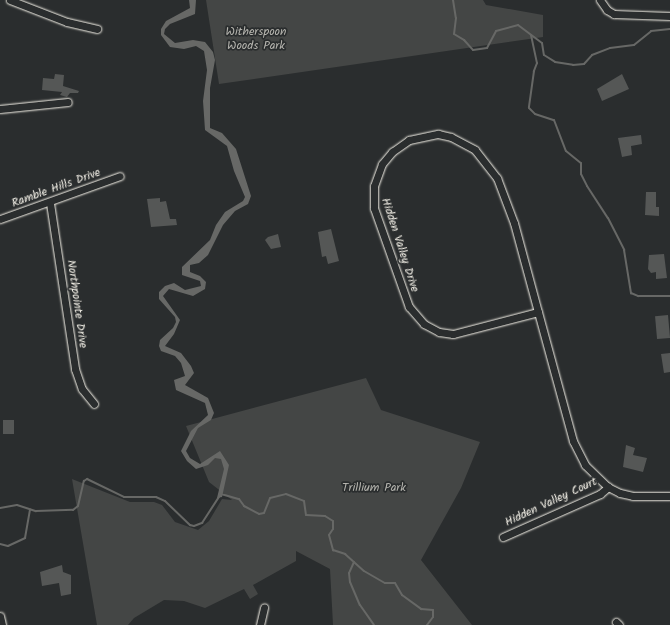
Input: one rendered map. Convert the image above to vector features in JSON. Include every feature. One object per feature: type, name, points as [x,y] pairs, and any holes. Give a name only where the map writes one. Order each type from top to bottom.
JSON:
[{"type":"street","points":[[10,0],[67,22],[97,29]]},
{"type":"street","points":[[600,0],[607,10],[614,14],[670,16]]},
{"type":"street","points":[[0,110],[68,102]]},
{"type":"street","name":"Hidden Valley Drive","points":[[538,312],[453,334],[432,329],[415,316],[402,290],[374,208],[376,176],[392,152],[410,140],[438,134],[464,142],[486,162],[497,178],[506,200],[538,312],[573,441],[586,465],[608,487],[633,496],[670,496]]},
{"type":"street","name":"Ramble Hills Drive","points":[[0,219],[50,203],[120,176]]},
{"type":"street","name":"Northpointe Drive","points":[[50,203],[75,369],[82,389],[94,404]]},
{"type":"street","name":"Hidden Valley Court","points":[[503,537],[600,494],[608,487]]},
{"type":"street","points":[[260,625],[264,607]]},
{"type":"street","points":[[0,616],[2,625]]},
{"type":"green space","name":"Witherspoon Woods Park","points":[[206,0],[483,0],[486,5],[543,15],[543,37],[219,84]]},
{"type":"green space","name":"Trillium Park","points":[[366,378],[381,410],[480,442],[461,488],[421,560],[472,625],[333,625],[330,569],[296,551],[296,561],[253,585],[258,594],[250,599],[244,589],[205,608],[184,601],[164,600],[134,618],[128,625],[97,625],[72,479],[130,502],[154,502],[162,505],[175,522],[198,530],[209,521],[222,499],[232,500],[209,482],[186,426]]},
{"type":"shaded area","points":[[189,0],[196,0],[195,14],[170,24],[165,29],[164,34],[175,43],[193,40],[205,42],[213,52],[215,60],[210,88],[210,128],[222,133],[236,149],[251,196],[248,204],[235,211],[223,225],[208,255],[199,263],[190,265],[190,272],[200,276],[206,282],[205,289],[193,296],[169,289],[163,296],[180,320],[174,334],[165,346],[181,353],[191,366],[194,373],[185,385],[208,398],[214,413],[211,420],[198,428],[186,451],[190,458],[200,464],[220,451],[229,465],[222,497],[217,498],[224,469],[221,459],[215,458],[208,465],[196,469],[187,461],[181,451],[191,431],[208,415],[205,403],[176,390],[174,380],[185,376],[181,363],[175,356],[161,351],[159,346],[160,340],[173,328],[176,322],[175,317],[159,299],[159,292],[165,286],[174,283],[185,290],[201,286],[200,281],[182,275],[182,267],[210,240],[216,225],[225,212],[243,201],[245,197],[234,171],[227,146],[205,130],[203,101],[207,70],[204,51],[196,46],[184,49],[170,47],[161,35],[161,29],[166,21],[190,8]]},
{"type":"building","points":[[55,74],[64,75],[63,86],[79,91],[78,93],[70,93],[67,97],[60,95],[62,92],[42,90],[43,78],[54,79]]},
{"type":"building","points":[[622,74],[629,89],[602,101],[597,89]]},
{"type":"building","points":[[641,135],[642,144],[631,146],[632,155],[622,157],[618,138]]},
{"type":"building","points":[[646,192],[656,192],[656,207],[659,207],[659,216],[645,215]]},
{"type":"building","points":[[160,198],[160,202],[166,201],[170,219],[176,219],[177,225],[151,227],[147,199]]},
{"type":"building","points":[[331,229],[339,261],[328,264],[326,256],[322,257],[318,232]]},
{"type":"building","points":[[278,234],[281,247],[271,249],[265,240],[268,237]]},
{"type":"building","points":[[664,254],[667,278],[656,279],[656,272],[651,273],[648,269],[649,255]]},
{"type":"building","points":[[668,315],[670,338],[657,339],[655,316]]},
{"type":"building","points":[[670,353],[670,372],[664,373],[661,354]]},
{"type":"building","points":[[3,420],[14,420],[14,434],[3,434]]},
{"type":"building","points":[[626,445],[635,448],[633,455],[647,458],[643,472],[623,467]]},
{"type":"building","points":[[62,565],[63,572],[71,575],[71,594],[61,596],[59,583],[42,586],[40,572]]},
{"type":"waterway","points":[[453,0],[456,18],[454,34],[464,40],[473,50],[487,48],[496,31],[518,25],[542,43],[544,55],[555,62],[573,65],[584,64],[592,55],[610,48],[634,45],[651,31],[670,29]]},
{"type":"waterway","points":[[531,35],[537,63],[534,71],[529,108],[535,114],[554,120],[566,151],[581,163],[581,174],[608,218],[624,250],[631,293],[638,296],[670,296]]},
{"type":"waterway","points":[[0,508],[17,505],[36,511],[73,510],[78,506],[84,481],[87,479],[124,497],[156,497],[165,501],[190,525],[194,526],[202,523],[221,494],[239,499],[244,506],[259,514],[264,513],[270,498],[286,494],[304,501],[306,515],[325,516],[333,521],[333,529],[329,535],[333,550],[345,554],[364,571],[385,583],[395,583],[402,595],[421,609],[433,610],[433,617],[427,625]]},
{"type":"waterway","points":[[0,544],[8,546],[25,538],[30,509]]},
{"type":"waterway","points":[[354,562],[349,573],[350,582],[360,605],[374,625]]}]
